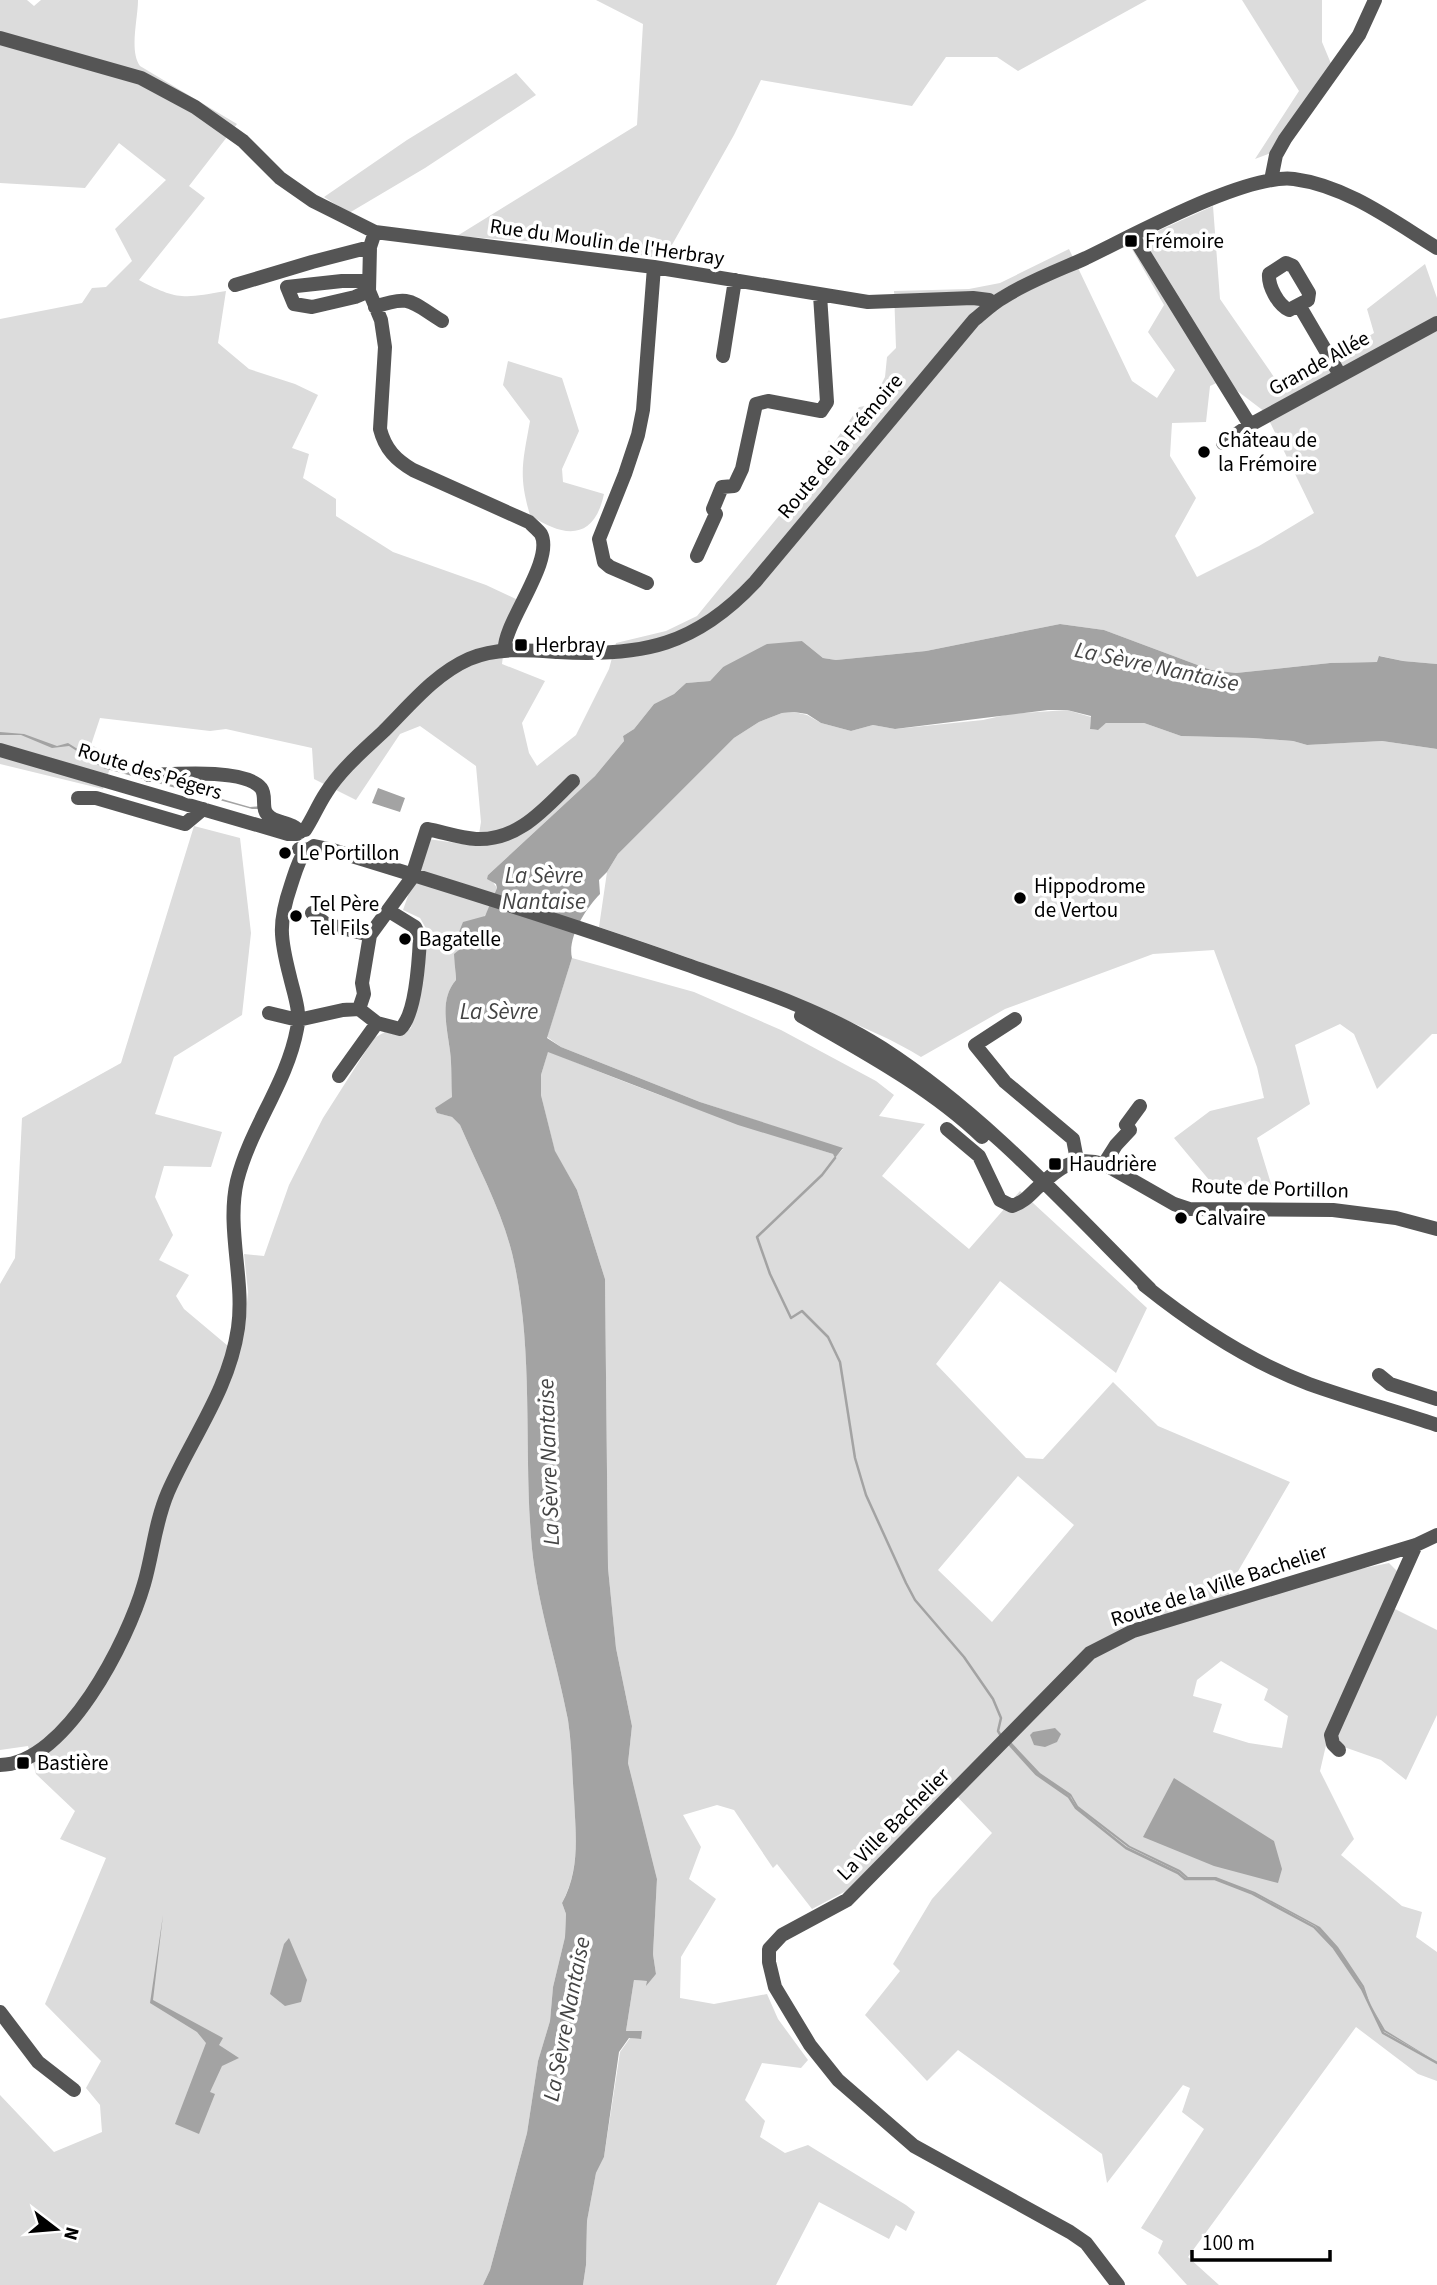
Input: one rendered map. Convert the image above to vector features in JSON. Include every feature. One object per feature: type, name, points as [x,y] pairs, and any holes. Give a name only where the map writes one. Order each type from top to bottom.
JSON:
[{"type":"street","points":[[1271,180],[1276,155],[1284,139],[1359,35],[1375,0]]},
{"type":"street","name":"Rue du Moulin de l'Herbray","points":[[0,38],[141,78],[195,107],[243,141],[297,191],[375,232],[654,267],[868,302],[973,298],[989,300],[994,304]]},
{"type":"street","name":"Route de la Frémoire","points":[[298,1020],[298,1009],[283,948],[281,924],[305,839],[326,793],[345,768],[436,680],[471,658],[505,650],[591,653],[644,649],[685,637],[713,621],[738,601],[755,582],[974,320],[1005,295],[1242,187],[1271,180],[1291,179],[1316,183],[1339,191],[1437,248]]},
{"type":"street","points":[[375,232],[370,247],[369,286],[385,347],[380,429],[383,441],[399,461],[413,470],[528,522],[540,533],[543,542],[541,556],[525,601],[508,635],[505,650]]},
{"type":"street","points":[[1133,236],[1250,425]]},
{"type":"street","points":[[235,285],[370,247]]},
{"type":"street","points":[[647,583],[604,562],[599,539],[625,474],[643,410],[654,267]]},
{"type":"street","points":[[342,281],[369,286],[355,297],[312,307],[294,304],[287,287],[342,281]]},
{"type":"street","points":[[723,356],[734,281]]},
{"type":"street","points":[[697,556],[716,514],[713,509],[722,487],[734,485],[742,469],[756,404],[768,401],[821,411],[824,408],[827,401],[820,295]]},
{"type":"street","points":[[375,307],[402,299],[408,300],[442,321]]},
{"type":"street","points":[[1299,305],[1340,375]]},
{"type":"street","name":"Grande Allée","points":[[1223,443],[1250,425],[1437,323]]},
{"type":"street","name":"Route des Pégers","points":[[0,750],[305,839]]},
{"type":"street","points":[[149,775],[216,774],[238,777],[259,785],[268,816],[297,827],[305,839],[591,932],[825,1017],[881,1048],[964,1108],[1099,1248],[1200,1328],[1250,1357],[1308,1383],[1437,1425]]},
{"type":"street","points":[[359,1009],[364,993],[362,983],[370,935],[412,875],[427,829],[477,839],[500,837],[526,826],[573,781]]},
{"type":"street","points":[[78,798],[96,798],[185,824],[203,809]]},
{"type":"street","points":[[269,1013],[298,1020],[359,1009],[377,1023],[395,1029],[405,1025],[411,1007],[420,937],[415,927],[389,911]]},
{"type":"street","points":[[312,913],[326,925],[370,935]]},
{"type":"street","points":[[763,993],[916,1087],[975,1130],[1040,1185]]},
{"type":"street","points":[[947,1129],[979,1156],[997,1194],[1007,1205],[1020,1203],[1056,1171],[1077,1160],[1073,1139],[1005,1082],[975,1045],[1015,1019]]},
{"type":"street","points":[[3,1768],[46,1748],[74,1718],[99,1681],[140,1595],[153,1536],[169,1490],[220,1391],[234,1350],[239,1311],[233,1203],[237,1181],[292,1048],[298,1020]]},
{"type":"street","points":[[339,1076],[377,1023]]},
{"type":"street","points":[[1104,1164],[1130,1130],[1126,1125],[1140,1107]]},
{"type":"street","name":"Route de Portillon","points":[[1077,1160],[1104,1164],[1174,1204],[1189,1209],[1344,1211],[1396,1218],[1437,1229]]},
{"type":"street","points":[[1379,1375],[1390,1384],[1437,1399]]},
{"type":"street","name":"Route de la Ville Bachelier","points":[[1004,1740],[1090,1653],[1114,1639],[1416,1545],[1437,1535]]},
{"type":"street","points":[[1339,1750],[1333,1744],[1331,1735],[1416,1545]]},
{"type":"street","name":"La Ville Bachelier","points":[[1004,1740],[847,1900],[782,1935],[769,1949],[769,1962],[775,1987],[810,2045],[838,2080],[914,2146],[1086,2243],[1118,2285]]},
{"type":"street","points":[[0,2012],[38,2062],[74,2091]]},
{"type":"shaded area","points":[[0,0],[27,0],[34,6],[41,0],[138,0],[135,52],[140,66],[237,124],[189,186],[205,198],[139,280],[173,295],[201,295],[226,291],[218,343],[249,369],[295,384],[318,395],[292,448],[309,454],[303,478],[336,499],[336,516],[393,552],[486,585],[518,600],[506,631],[502,664],[545,681],[522,723],[529,753],[537,766],[576,735],[609,669],[616,643],[666,631],[697,616],[805,484],[859,407],[871,405],[885,377],[887,357],[896,348],[894,291],[969,289],[1000,283],[1069,249],[1132,381],[1157,398],[1175,370],[1148,332],[1164,305],[1129,244],[1213,206],[1220,299],[1281,387],[1374,333],[1367,309],[1425,264],[1437,298],[1437,664],[1380,656],[1378,662],[1330,663],[1236,673],[1211,670],[1104,630],[1060,624],[926,651],[836,660],[823,658],[802,641],[723,667],[710,681],[686,683],[674,694],[654,704],[634,729],[623,736],[624,741],[595,776],[488,875],[497,888],[485,915],[461,945],[456,960],[456,980],[447,996],[446,1023],[451,1057],[452,1097],[438,1113],[452,1117],[460,1125],[489,1188],[512,1253],[519,1289],[526,1363],[532,1549],[568,1720],[576,1839],[572,1878],[562,1903],[566,1914],[565,1937],[553,1987],[550,2021],[538,2061],[527,2133],[490,2270],[483,2285],[0,2285],[0,2095],[54,2152],[102,2132],[100,2105],[86,2088],[101,2061],[45,2004],[106,1858],[60,1839],[75,1811],[36,1774],[28,1746],[0,1750],[0,1284],[15,1258],[22,1118],[121,1063],[194,826],[240,838],[251,933],[242,1015],[174,1057],[155,1114],[222,1132],[211,1167],[164,1166],[155,1197],[173,1235],[159,1260],[189,1275],[176,1296],[184,1309],[228,1346],[245,1324],[248,1292],[244,1254],[264,1256],[289,1185],[323,1118],[374,1038],[385,1032],[398,1035],[411,1028],[428,932],[420,918],[403,910],[428,839],[477,846],[481,822],[476,766],[420,726],[400,734],[356,800],[314,779],[312,748],[226,729],[210,731],[100,718],[91,745],[114,756],[103,789],[0,764],[0,319],[82,303],[92,288],[106,287],[132,261],[115,229],[166,180],[119,143],[85,188],[0,183]],"holes":[[[1223,380],[1265,412],[1314,513],[1259,546],[1197,577],[1175,536],[1196,498],[1170,456],[1172,423],[1206,422],[1210,386]]]},
{"type":"shaded area","points":[[596,0],[1147,0],[1018,71],[997,57],[946,57],[912,106],[761,80],[734,135],[664,259],[580,245],[457,236],[637,125],[643,24]]},
{"type":"shaded area","points":[[1242,0],[1322,0],[1322,42],[1332,66],[1271,153],[1255,159],[1299,91]]},
{"type":"shaded area","points":[[516,73],[536,95],[425,168],[349,213],[324,197],[407,140]]},
{"type":"shaded area","points":[[508,361],[562,378],[579,431],[562,469],[563,482],[604,494],[593,520],[576,531],[554,528],[530,515],[524,489],[523,468],[530,421],[503,385]]},
{"type":"shaded area","name":"Hippodrome de Vertou","points":[[1067,710],[1091,717],[1090,729],[1097,730],[1106,723],[1144,723],[1181,736],[1253,738],[1293,741],[1307,745],[1382,741],[1437,749],[1437,1034],[1432,1034],[1377,1089],[1354,1034],[1340,1024],[1295,1045],[1310,1104],[1257,1138],[1272,1187],[1220,1193],[1174,1138],[1210,1111],[1264,1098],[1257,1067],[1214,950],[1153,954],[1005,1009],[921,1057],[879,1034],[777,991],[599,927],[607,872],[618,854],[734,738],[759,722],[782,713],[794,712],[851,731],[873,725],[895,729],[983,720],[1010,714]]},
{"type":"shaded area","points":[[572,958],[694,992],[781,1030],[876,1081],[894,1095],[879,1116],[925,1124],[882,1176],[969,1249],[1020,1191],[1147,1308],[1116,1373],[1000,1281],[936,1364],[1026,1458],[1043,1459],[1113,1382],[1158,1426],[1290,1482],[1230,1585],[1229,1596],[1389,1563],[1398,1572],[1383,1603],[1437,1630],[1437,1715],[1406,1780],[1381,1760],[1327,1741],[1320,1771],[1354,1839],[1341,1855],[1402,1906],[1422,1912],[1416,1937],[1437,1952],[1437,2081],[1418,2074],[1356,2027],[1188,2257],[1219,2285],[1187,2285],[1158,2253],[1163,2241],[1141,2228],[1204,2129],[1182,2112],[1190,2088],[1183,2085],[1107,2183],[1102,2154],[958,2050],[927,2081],[865,2015],[900,1971],[893,1964],[932,1899],[992,1833],[949,1788],[846,1891],[812,1909],[777,1864],[773,1868],[734,1810],[717,1805],[683,1815],[701,1847],[689,1879],[716,1899],[681,1957],[680,1998],[714,2004],[767,1994],[778,2019],[808,2060],[801,2068],[762,2063],[745,2100],[765,2121],[760,2137],[785,2153],[808,2145],[906,2205],[915,2212],[906,2231],[896,2225],[889,2239],[819,2202],[776,2285],[583,2285],[587,2221],[596,2173],[604,2157],[620,2052],[630,2038],[641,2039],[626,2031],[634,1980],[647,1981],[656,1974],[653,1954],[657,1879],[628,1763],[632,1726],[616,1648],[608,1568],[605,1279],[577,1190],[555,1152],[541,1095],[541,1075],[548,1051],[654,1093],[833,1154],[835,1157],[843,1149],[700,1102],[561,1047],[547,1037]],"holes":[[[1018,1476],[1074,1525],[992,1622],[938,1570]],[[1221,1661],[1268,1689],[1264,1700],[1288,1716],[1282,1748],[1249,1743],[1213,1732],[1222,1704],[1193,1696],[1197,1680]]]},
{"type":"water","points":[[1060,624],[1104,630],[1211,670],[1236,673],[1330,663],[1377,662],[1379,656],[1437,664],[1437,749],[1382,741],[1307,745],[1293,741],[1253,738],[1181,736],[1144,723],[1106,723],[1098,730],[1090,729],[1091,716],[1067,710],[895,729],[873,725],[851,731],[821,723],[807,714],[782,713],[759,722],[734,738],[618,854],[599,880],[600,894],[584,915],[572,942],[572,958],[547,1038],[561,1047],[700,1102],[843,1148],[835,1158],[833,1154],[738,1125],[548,1052],[541,1075],[541,1095],[555,1151],[577,1190],[605,1279],[608,1568],[616,1648],[632,1726],[628,1763],[657,1879],[653,1954],[656,1974],[646,1986],[647,1981],[634,1980],[626,2031],[642,2031],[641,2039],[629,2038],[619,2052],[604,2157],[596,2173],[587,2221],[583,2285],[483,2285],[490,2270],[527,2133],[538,2061],[550,2021],[553,1987],[565,1937],[566,1914],[562,1903],[572,1878],[576,1839],[568,1720],[532,1549],[526,1363],[519,1289],[502,1220],[460,1125],[452,1117],[437,1113],[435,1108],[452,1097],[446,1004],[447,996],[456,980],[454,954],[460,949],[464,938],[459,932],[463,922],[485,916],[497,888],[496,884],[487,879],[488,875],[595,776],[624,741],[623,736],[634,729],[654,704],[674,694],[686,683],[710,681],[723,667],[767,644],[802,641],[823,658],[836,660],[926,651]]},
{"type":"water","points":[[0,732],[24,734],[57,746],[68,743],[103,765],[250,807],[261,806],[262,809],[252,809],[103,768],[69,746],[52,748],[21,735],[0,735]]},
{"type":"water","points":[[378,788],[405,798],[400,812],[372,803]]},
{"type":"water","points":[[1055,1728],[1061,1734],[1057,1742],[1045,1747],[1034,1745],[1030,1735],[1033,1732]]},
{"type":"water","points":[[1010,1741],[1040,1773],[1071,1794],[1078,1806],[1130,1846],[1180,1870],[1188,1877],[1216,1877],[1255,1892],[1320,1927],[1338,1947],[1364,1986],[1370,2003],[1362,1987],[1315,1926],[1251,1892],[1214,1879],[1186,1878],[1128,1847],[1077,1808],[1071,1797],[1041,1778],[1008,1743]]},
{"type":"water","points":[[1174,1778],[1274,1841],[1282,1869],[1278,1883],[1214,1866],[1143,1837]]},
{"type":"water","points":[[163,1915],[153,2000],[223,2038],[219,2045],[239,2058],[222,2066],[210,2092],[215,2094],[199,2134],[175,2124],[206,2043],[197,2032],[150,2003]]},
{"type":"water","points":[[289,1938],[307,1980],[301,2002],[285,2006],[270,1994],[284,1944]]},
{"type":"water","points":[[1371,2005],[1385,2030],[1437,2062],[1383,2031]]},
{"type":"waterway","points":[[835,1158],[822,1175],[757,1237],[770,1274],[791,1318],[802,1311],[828,1337],[840,1362],[855,1458],[866,1495],[915,1600],[964,1657],[993,1699],[1001,1718],[998,1731],[1001,1736]]},
{"type":"waterway","points":[[1008,1743],[1036,1774],[1069,1797],[1076,1808],[1126,1848],[1185,1879],[1215,1879],[1251,1893],[1314,1927],[1334,1948],[1362,1989],[1383,2033],[1437,2063]]},
{"type":"place","name":"Frémoire","points":[[1131,241]]},
{"type":"place","name":"Château de la Frémoire","points":[[1204,452]]},
{"type":"place","name":"Herbray","points":[[521,645]]},
{"type":"place","name":"Le Portillon","points":[[285,853]]},
{"type":"place","name":"Hippodrome de Vertou","points":[[1020,898]]},
{"type":"place","name":"Tel Père Tel Fils","points":[[296,916]]},
{"type":"place","name":"Bagatelle","points":[[405,939]]},
{"type":"place","name":"Haudrière","points":[[1055,1164]]},
{"type":"place","name":"Calvaire","points":[[1181,1218]]},
{"type":"place","name":"Bastière","points":[[23,1763]]},
{"type":"water label","name":"La Sèvre Nantaise","points":[[1157,666]]},
{"type":"water label","name":"La Sèvre Nantaise","points":[[544,888]]},
{"type":"water label","name":"La Sèvre","points":[[499,1011]]},
{"type":"water label","name":"La Sèvre Nantaise","points":[[548,1462]]},
{"type":"water label","name":"La Sèvre Nantaise","points":[[566,2019]]}]
